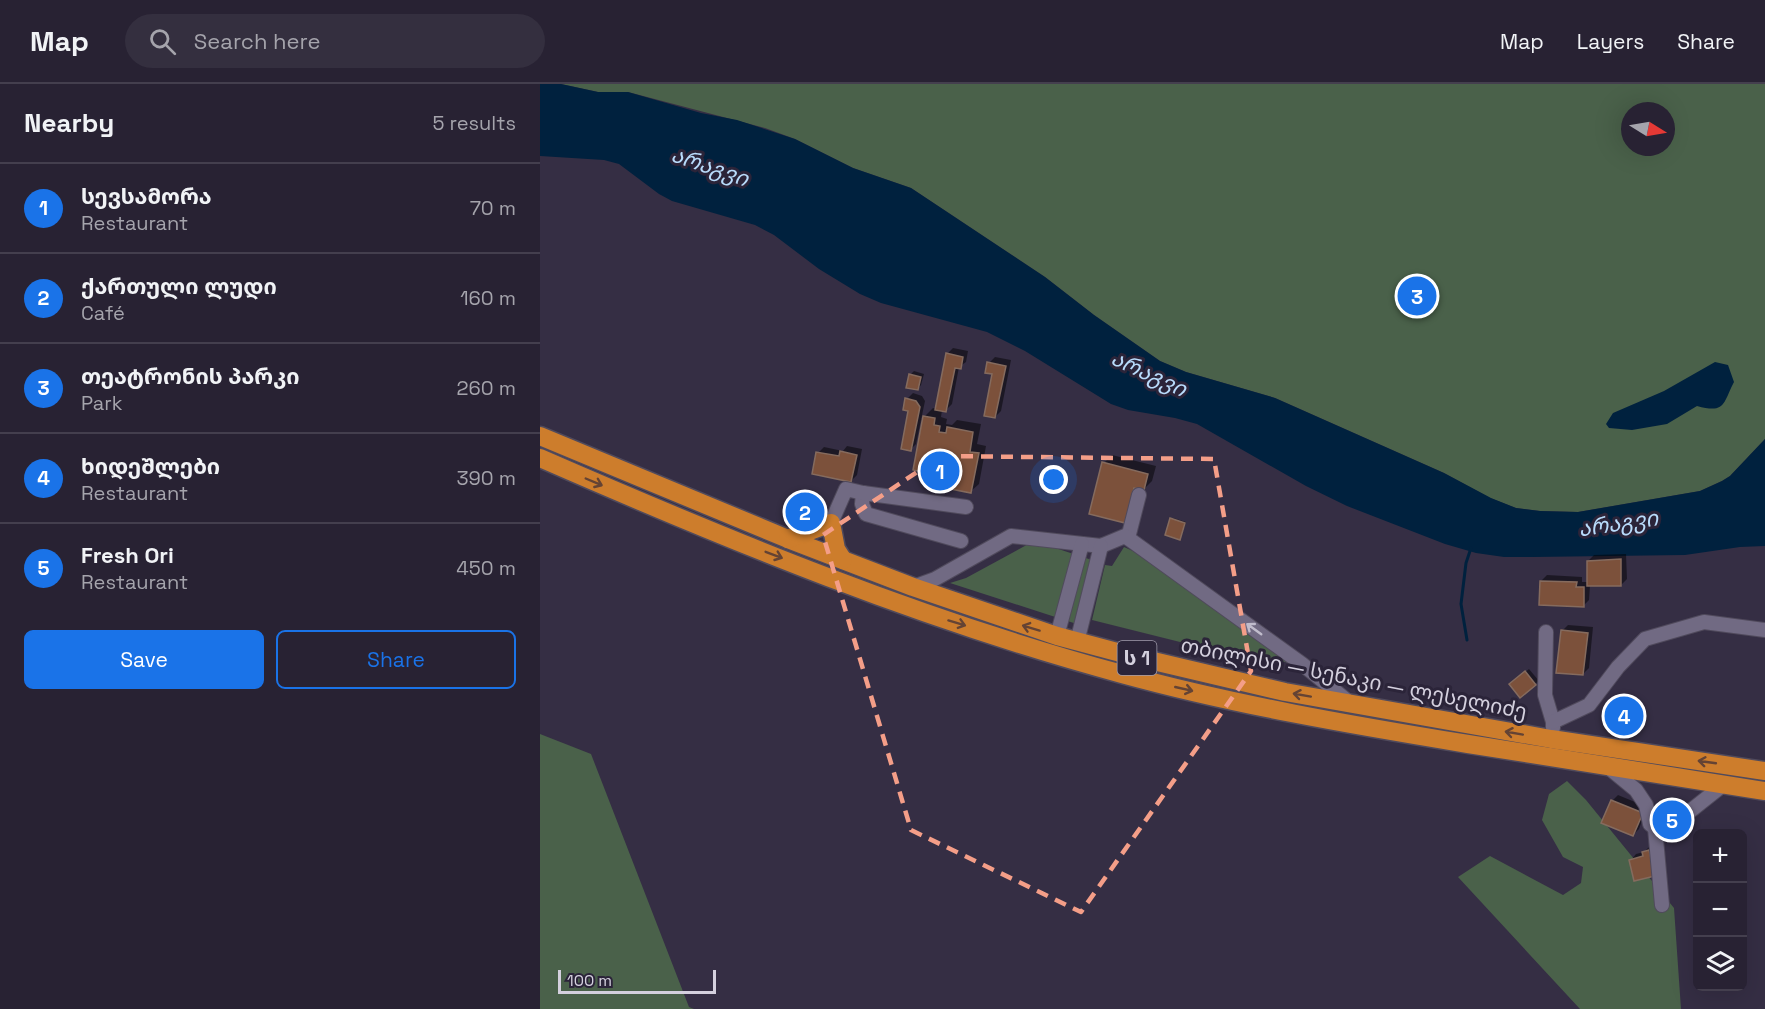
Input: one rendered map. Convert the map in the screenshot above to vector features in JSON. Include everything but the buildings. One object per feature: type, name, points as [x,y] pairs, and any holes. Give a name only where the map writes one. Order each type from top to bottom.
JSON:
[{"type":"highway","name":"თბილისი — სენაკი — ლესელიძე","points":[[540,436],[788,539],[913,587],[1077,642],[1285,692],[1552,731],[1765,771]]},
{"type":"highway","name":"თბილისი — სენაკი — ლესელიძე","points":[[540,458],[697,525],[889,600],[1019,644],[1124,675],[1257,706],[1364,727],[1765,791]]},
{"type":"highway","points":[[788,539],[831,523],[836,549],[843,560]]},
{"type":"lane","points":[[831,523],[846,489],[966,507]]},
{"type":"lane","points":[[863,493],[862,504],[866,514],[961,541]]},
{"type":"lane","points":[[1126,537],[1139,495]]},
{"type":"lane","points":[[913,587],[935,579],[1011,536],[1101,546],[1126,537]]},
{"type":"lane","points":[[1126,537],[1302,664],[1350,703]]},
{"type":"lane","points":[[1057,636],[1082,543]]},
{"type":"lane","points":[[1077,642],[1101,546]]},
{"type":"lane","points":[[1546,632],[1545,695],[1552,731],[1589,705],[1618,667],[1645,639],[1704,622],[1765,630]]},
{"type":"lane","points":[[1608,766],[1636,790],[1646,805],[1650,824],[1655,828],[1673,833],[1677,831],[1689,812],[1723,785]]},
{"type":"lane","points":[[1655,828],[1662,905]]},
{"type":"highlighted area","points":[[941,456],[1214,459],[1251,671],[1081,912],[911,830],[823,535]]},
{"type":"green space","points":[[561,84],[1765,84],[1765,439],[1730,476],[1700,491],[1578,512],[1516,508],[1490,498],[1444,473],[1275,398],[1186,372],[1160,361],[1045,277],[911,188],[853,168],[795,139],[765,128],[628,92],[598,92]]},
{"type":"green space","points":[[1034,541],[1101,563],[1086,627],[950,583],[966,578]]},
{"type":"green space","points":[[1124,547],[1133,551],[1291,663],[1216,651],[1092,620],[1105,565],[1112,566]]},
{"type":"green space","points":[[540,734],[591,754],[689,1007],[694,1009],[540,1009]]},
{"type":"green space","points":[[1567,781],[1586,800],[1674,908],[1681,1009],[1580,1009],[1458,877],[1490,856],[1563,895],[1581,883],[1583,867],[1563,857],[1542,820],[1549,794]]},
{"type":"water","name":"არაგვი","points":[[540,84],[561,84],[598,92],[628,92],[701,113],[737,120],[795,139],[853,168],[911,188],[1045,277],[1160,361],[1186,372],[1275,398],[1444,473],[1491,498],[1516,508],[1578,512],[1700,491],[1730,476],[1765,439],[1765,546],[1740,547],[1685,555],[1504,557],[1476,553],[1445,544],[1347,506],[1306,486],[1197,424],[1128,410],[1111,404],[1025,351],[987,332],[881,303],[860,294],[819,269],[774,235],[755,225],[672,201],[619,164],[604,160],[540,156]]},
{"type":"water","points":[[1715,362],[1728,365],[1734,382],[1725,401],[1719,407],[1713,409],[1697,406],[1667,424],[1632,430],[1609,428],[1606,424],[1613,413],[1664,391]]},
{"type":"waterway","points":[[1467,640],[1461,604],[1466,563],[1471,548]]},
{"type":"place","name":"თეატრონის პარკი","points":[[1417,296]]},
{"type":"place","name":"სევსამორა","points":[[940,471]]},
{"type":"place","name":"ქართული ლუდი","points":[[805,512]]},
{"type":"place","name":"ხიდეშლები","points":[[1624,716]]},
{"type":"place","name":"Fresh Ori","points":[[1672,820]]}]
